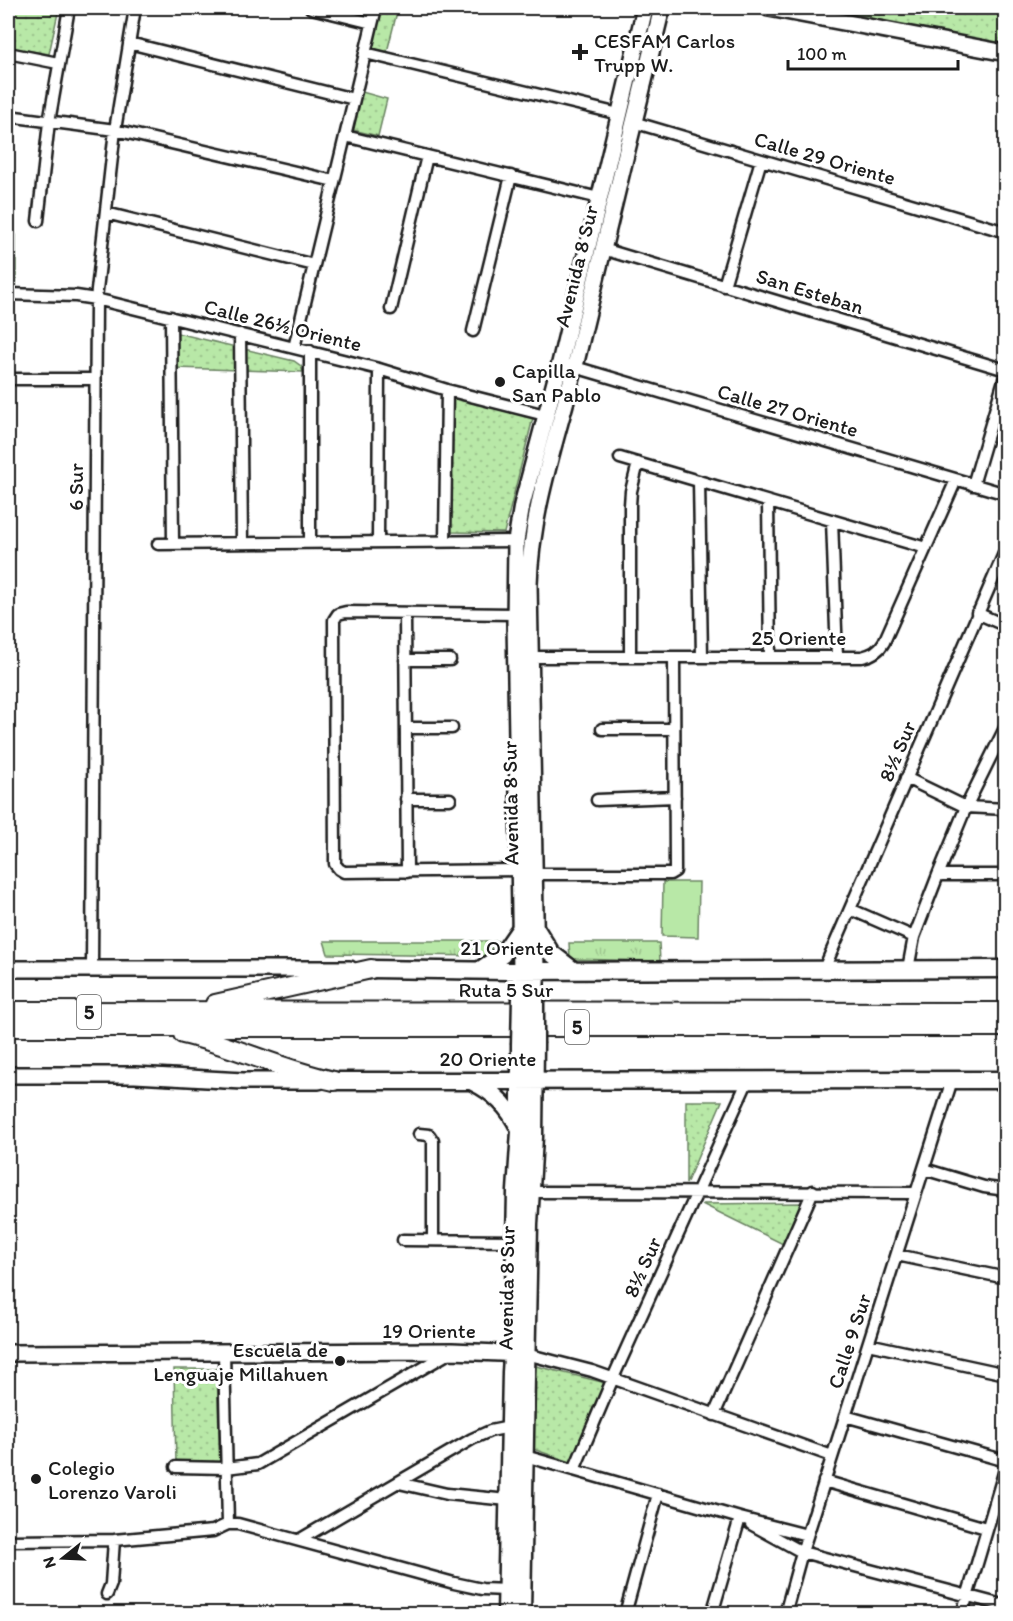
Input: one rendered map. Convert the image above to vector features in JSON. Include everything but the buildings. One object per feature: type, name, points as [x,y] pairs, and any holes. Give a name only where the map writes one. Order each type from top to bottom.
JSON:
[{"type":"highway","points":[[170,1012],[228,1002],[371,969]]},
{"type":"highway","name":"Ruta 5 Sur","points":[[8,1011],[1005,1012]]},
{"type":"highway","name":"Ruta 5 Sur","points":[[8,1027],[1005,1027]]},
{"type":"highway","points":[[149,1027],[214,1042],[298,1072],[334,1081]]},
{"type":"main road","name":"Avenida 8 Sur","points":[[522,1614],[525,1456],[515,1241],[520,1131],[527,1081],[528,929],[534,874],[530,567],[534,526],[599,198],[645,8]]},
{"type":"main road","name":"Avenida 8 Sur","points":[[528,929],[519,870],[514,614],[516,541],[522,505],[546,415],[567,365],[603,249],[662,8]]},
{"type":"main road","points":[[769,8],[1005,54]]},
{"type":"main road","points":[[480,970],[502,955],[528,929],[550,953],[574,970]]},
{"type":"main road","name":"21 Oriente","points":[[8,969],[1005,969]]},
{"type":"main road","name":"20 Oriente","points":[[8,1075],[135,1075],[243,1081],[1005,1080]]},
{"type":"main road","points":[[472,1081],[496,1097],[508,1109],[520,1131]]},
{"type":"main road","name":"Avenida 8 Sur","points":[[506,1614],[510,1427],[520,1353],[534,1137],[527,1081]]},
{"type":"main road","name":"19 Oriente","points":[[8,1353],[452,1351],[520,1353]]},
{"type":"street","points":[[38,221],[49,122],[69,8]]},
{"type":"street","name":"6 Sur","points":[[92,969],[96,299],[115,130],[135,8]]},
{"type":"street","points":[[311,8],[372,23]]},
{"type":"street","points":[[294,348],[376,8]]},
{"type":"street","points":[[129,43],[354,99]]},
{"type":"street","points":[[8,53],[58,63]]},
{"type":"street","points":[[365,54],[619,114]]},
{"type":"street","points":[[8,116],[115,130],[334,182]]},
{"type":"street","name":"Calle 29 Oriente","points":[[633,122],[1005,232]]},
{"type":"street","points":[[345,136],[599,198]]},
{"type":"street","points":[[391,309],[427,156]]},
{"type":"street","points":[[724,286],[761,160]]},
{"type":"street","points":[[472,331],[511,176]]},
{"type":"street","points":[[106,213],[314,265]]},
{"type":"street","name":"San Esteban","points":[[603,249],[1005,371]]},
{"type":"street","name":"Calle 26½ Oriente","points":[[8,294],[76,296],[96,299],[310,351],[546,415]]},
{"type":"street","points":[[171,317],[173,544]]},
{"type":"street","points":[[240,334],[242,543]]},
{"type":"street","points":[[309,543],[310,351]]},
{"type":"street","name":"Calle 27 Oriente","points":[[567,365],[1005,494]]},
{"type":"street","points":[[378,542],[379,369]]},
{"type":"street","points":[[973,485],[1005,371]]},
{"type":"street","points":[[8,379],[95,379]]},
{"type":"street","points":[[445,541],[447,390]]},
{"type":"street","points":[[620,458],[926,548]]},
{"type":"street","points":[[630,657],[630,505],[632,484],[638,464]]},
{"type":"street","name":"25 Oriente","points":[[530,657],[867,656],[882,646],[956,480]]},
{"type":"street","points":[[699,481],[702,657]]},
{"type":"street","points":[[768,502],[770,657]]},
{"type":"street","points":[[832,520],[837,657]]},
{"type":"street","points":[[158,544],[516,541]]},
{"type":"street","name":"8½ Sur","points":[[824,969],[1005,549]]},
{"type":"street","points":[[514,614],[346,612],[338,615],[334,620],[335,864],[339,870],[344,872],[519,870]]},
{"type":"street","points":[[977,613],[1005,626]]},
{"type":"street","points":[[405,614],[407,872]]},
{"type":"street","points":[[534,874],[674,872],[674,657]]},
{"type":"street","points":[[405,660],[450,660]]},
{"type":"street","points":[[908,969],[914,937],[938,874],[966,807],[1002,742],[1005,726]]},
{"type":"street","points":[[406,728],[452,728]]},
{"type":"street","points":[[602,729],[674,729]]},
{"type":"street","points":[[906,778],[966,807],[1005,809]]},
{"type":"street","points":[[597,800],[675,797]]},
{"type":"street","points":[[406,799],[450,799]]},
{"type":"street","points":[[938,874],[1005,875]]},
{"type":"street","points":[[850,909],[914,937]]},
{"type":"street","name":"8½ Sur","points":[[574,1470],[613,1378],[748,1080]]},
{"type":"street","name":"Calle 9 Sur","points":[[785,1614],[807,1535],[952,1080]]},
{"type":"street","points":[[419,1134],[429,1135],[433,1141],[433,1240]]},
{"type":"street","points":[[924,1170],[984,1187],[1005,1190]]},
{"type":"street","points":[[714,1415],[813,1191]]},
{"type":"street","points":[[531,1192],[916,1193]]},
{"type":"street","points":[[403,1240],[515,1241]]},
{"type":"street","points":[[897,1255],[1005,1278]]},
{"type":"street","points":[[868,1344],[1005,1374]]},
{"type":"street","points":[[176,1467],[226,1468],[258,1464],[452,1351]]},
{"type":"street","points":[[224,1352],[228,1524]]},
{"type":"street","name":"19 Oriente","points":[[520,1353],[571,1364],[832,1456]]},
{"type":"street","points":[[845,1416],[1005,1461]]},
{"type":"street","points":[[299,1539],[480,1434],[510,1427]]},
{"type":"street","points":[[525,1456],[807,1535]]},
{"type":"street","points":[[962,1614],[1005,1466]]},
{"type":"street","points":[[824,1482],[986,1528]]},
{"type":"street","points":[[399,1483],[447,1494],[508,1500]]},
{"type":"street","points":[[625,1614],[658,1494]]},
{"type":"street","points":[[740,1518],[802,1552],[1005,1606]]},
{"type":"street","points":[[715,1613],[740,1518]]},
{"type":"street","points":[[8,1541],[114,1540],[213,1531],[228,1524],[238,1524],[468,1587],[507,1590]]},
{"type":"street","points":[[107,1594],[111,1584],[114,1540]]},
{"type":"green space","points":[[8,8],[59,8],[49,54],[8,47]]},
{"type":"green space","points":[[379,8],[398,8],[387,52],[368,47]]},
{"type":"green space","points":[[804,8],[1005,8],[1005,47]]},
{"type":"green space","points":[[362,92],[387,99],[378,136],[353,130]]},
{"type":"green space","points":[[8,233],[16,235],[16,285],[8,285]]},
{"type":"green space","points":[[177,333],[294,361],[301,366],[303,372],[176,368],[174,338]]},
{"type":"green space","points":[[452,398],[533,418],[504,533],[449,532]]},
{"type":"green space","points":[[663,882],[699,882],[698,937],[662,936]]},
{"type":"green space","points":[[324,941],[497,941],[485,956],[328,954]]},
{"type":"green space","points":[[569,943],[659,943],[660,961],[570,959]]},
{"type":"green space","points":[[686,1101],[722,1101],[686,1184]]},
{"type":"green space","points":[[805,1203],[787,1246],[702,1204]]},
{"type":"green space","points":[[536,1366],[606,1383],[571,1462],[530,1448]]},
{"type":"green space","points":[[174,1369],[217,1369],[220,1465],[176,1464]]},
{"type":"place","name":"CESFAM Carlos Trupp W.","points":[[580,52]]},
{"type":"place","name":"Capilla San Pablo","points":[[500,382]]},
{"type":"place","name":"Escuela de Lenguaje Millahuen","points":[[340,1361]]},
{"type":"place","name":"Colegio Lorenzo Varoli","points":[[36,1479]]}]
